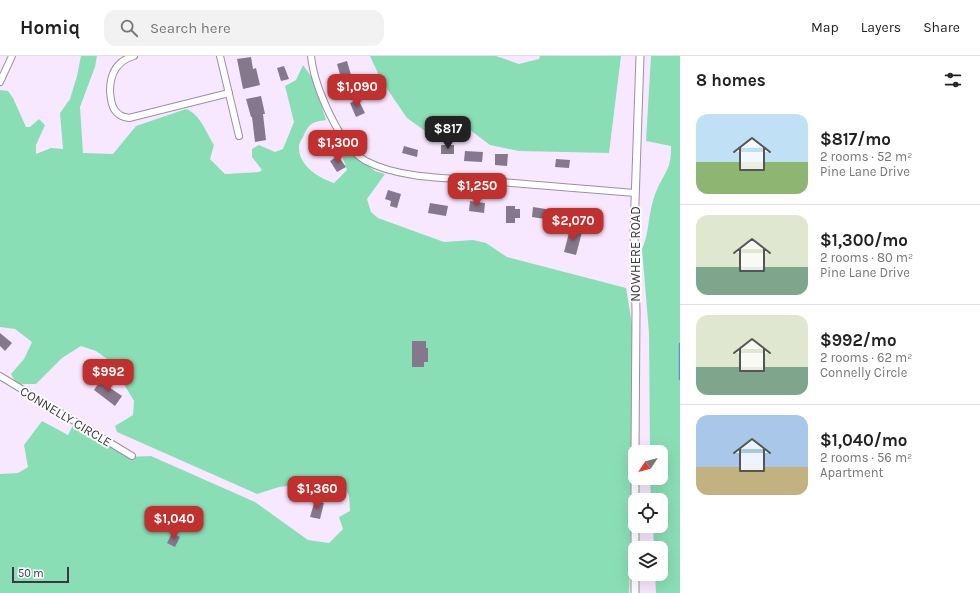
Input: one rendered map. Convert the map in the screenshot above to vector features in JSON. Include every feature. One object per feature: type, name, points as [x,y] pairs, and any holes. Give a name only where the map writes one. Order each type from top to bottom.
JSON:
[{"type":"street","points":[[0,82],[12,56]]},
{"type":"street","points":[[134,56],[127,58],[118,64],[110,80],[111,103],[114,111],[121,117],[129,118],[229,93]]},
{"type":"street","points":[[220,56],[239,136]]},
{"type":"street","points":[[311,56],[315,79],[338,130],[365,160],[417,176],[636,193]]},
{"type":"street","name":"NOWHERE ROAD","points":[[635,445],[636,312],[634,232],[640,56]]},
{"type":"street","name":"CONNELLY CIRCLE","points":[[0,376],[132,456]]},
{"type":"street","points":[[635,485],[635,593]]},
{"type":"green space","points":[[81,56],[97,56],[95,67],[80,107],[83,153],[113,154],[136,126],[186,109],[191,111],[202,124],[214,145],[210,159],[225,174],[259,172],[262,170],[252,157],[252,149],[259,145],[275,152],[283,149],[294,122],[285,86],[296,80],[303,65],[313,79],[326,120],[311,124],[307,129],[299,145],[302,160],[306,166],[316,174],[334,183],[347,170],[339,146],[343,146],[375,171],[385,174],[367,199],[371,212],[378,218],[444,242],[473,240],[486,243],[507,257],[626,288],[632,324],[633,445],[628,445],[628,485],[633,485],[632,493],[628,493],[628,533],[631,533],[631,541],[628,541],[629,593],[0,593],[0,474],[18,473],[28,467],[24,445],[42,421],[68,435],[74,423],[127,457],[151,456],[255,502],[308,540],[329,543],[343,529],[339,517],[350,511],[349,495],[343,485],[326,481],[279,487],[257,494],[117,432],[115,426],[133,415],[134,401],[110,361],[96,351],[81,346],[62,358],[36,384],[17,384],[11,374],[24,359],[32,342],[15,329],[0,327],[0,90],[8,91],[13,98],[26,127],[30,127],[39,119],[45,125],[36,145],[36,154],[51,148],[63,149],[60,113],[70,99]]},
{"type":"green space","points":[[370,56],[496,56],[519,64],[539,59],[540,56],[621,56],[609,153],[519,151],[490,145],[466,127],[452,135],[432,136],[407,118],[381,80]]},
{"type":"green space","points":[[651,56],[680,56],[680,593],[656,593],[655,581],[668,581],[668,541],[654,541],[653,533],[668,533],[668,493],[651,493],[650,485],[668,485],[668,445],[650,445],[649,333],[642,249],[654,197],[669,164],[671,146],[646,141]]},
{"type":"building","points":[[251,57],[253,69],[256,68],[260,85],[243,89],[237,59]]},
{"type":"building","points":[[347,61],[353,82],[343,85],[337,64]]},
{"type":"building","points":[[284,66],[289,79],[281,81],[277,68]]},
{"type":"building","points":[[261,96],[265,114],[263,114],[266,140],[255,142],[252,117],[246,99]]},
{"type":"building","points":[[358,99],[365,113],[356,117],[350,103]]},
{"type":"building","points":[[322,130],[325,142],[315,144],[312,132]]},
{"type":"building","points":[[441,145],[454,145],[454,154],[441,154]]},
{"type":"building","points":[[404,146],[418,150],[417,157],[402,153]]},
{"type":"building","points":[[465,151],[483,152],[482,162],[464,161]]},
{"type":"building","points":[[495,154],[508,154],[507,166],[495,165]]},
{"type":"building","points":[[338,156],[346,167],[337,172],[330,161]]},
{"type":"building","points":[[556,159],[570,160],[569,168],[555,167]]},
{"type":"building","points":[[388,190],[401,194],[397,208],[390,206],[391,201],[385,199]]},
{"type":"building","points":[[470,201],[485,203],[484,213],[469,211]]},
{"type":"building","points":[[430,203],[448,206],[446,216],[428,213]]},
{"type":"building","points":[[506,206],[515,206],[515,209],[520,209],[520,218],[515,218],[515,223],[506,223]]},
{"type":"building","points":[[533,207],[546,209],[545,219],[532,217]]},
{"type":"building","points":[[570,229],[582,232],[576,255],[564,252]]},
{"type":"building","points":[[0,333],[12,343],[5,351],[0,346]]},
{"type":"building","points":[[412,341],[426,341],[426,348],[428,348],[428,362],[424,362],[424,367],[412,367]]},
{"type":"building","points":[[100,381],[122,396],[115,406],[94,390]]},
{"type":"building","points":[[315,500],[324,503],[320,519],[310,517]]},
{"type":"building","points":[[172,533],[180,537],[175,547],[167,543]]},
{"type":"waterway","points":[[680,344],[680,379]]}]
